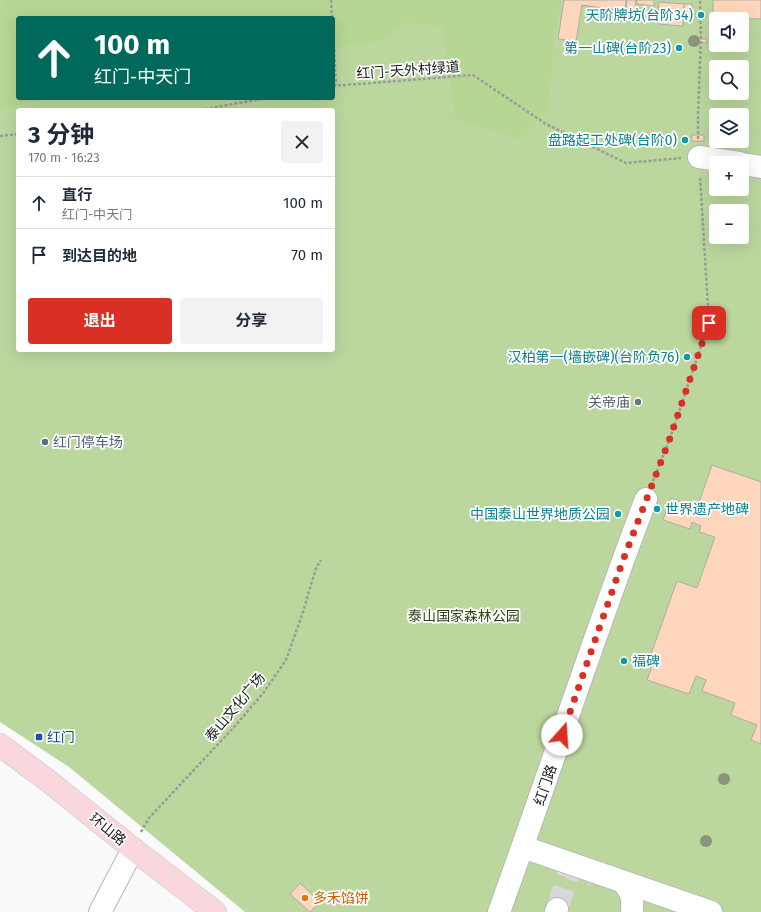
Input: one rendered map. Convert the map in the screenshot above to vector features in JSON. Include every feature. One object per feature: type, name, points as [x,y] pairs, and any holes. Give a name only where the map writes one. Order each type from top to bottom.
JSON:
[{"type":"main road","name":"环山路","points":[[0,746],[51,783],[215,912]]},
{"type":"street","points":[[699,157],[709,158]]},
{"type":"street","points":[[749,165],[761,167]]},
{"type":"street","name":"红门路","points":[[498,912],[646,499]]},
{"type":"street","points":[[522,847],[711,912]]},
{"type":"street","points":[[100,912],[133,849]]},
{"type":"street","points":[[623,882],[631,892],[633,902],[632,912]]},
{"type":"path","points":[[332,0],[332,16]]},
{"type":"path","name":"红门-天外村绿道","points":[[335,85],[473,74],[546,124],[626,163],[699,157]]},
{"type":"path","points":[[211,108],[256,100]]},
{"type":"path","points":[[0,136],[16,134]]},
{"type":"path","points":[[646,499],[669,441],[709,323]]},
{"type":"path","name":"泰山文化广场","points":[[133,849],[149,818],[264,692],[286,660],[303,612],[316,568],[321,560]]},
{"type":"green space","name":"泰山国家森林公园","points":[[0,0],[761,0],[761,912],[245,912],[69,767],[0,722]]},
{"type":"green space","points":[[11,0],[561,0],[554,43],[548,110],[520,139],[455,119],[443,27],[404,22],[383,40],[335,49],[335,16],[16,16],[16,100],[37,100],[0,110],[0,26],[2,2]]},
{"type":"building","points":[[564,0],[626,0],[625,11],[582,5],[576,41],[558,39]]},
{"type":"building","points":[[627,0],[636,0],[634,18],[625,17]]},
{"type":"building","points":[[637,0],[654,0],[654,6],[637,4]]},
{"type":"building","points":[[713,0],[761,0],[761,19],[749,18],[749,12],[713,12]]},
{"type":"building","points":[[659,2],[684,4],[683,26],[658,24]]},
{"type":"building","points":[[684,4],[692,4],[692,15],[684,15]]},
{"type":"building","points":[[695,14],[706,14],[706,17],[695,17]]},
{"type":"building","points":[[696,39],[707,39],[707,43],[696,42]]},
{"type":"building","points":[[692,135],[704,135],[704,141],[692,141]]},
{"type":"building","points":[[712,465],[761,482],[761,744],[751,740],[757,725],[731,715],[735,703],[702,691],[706,680],[696,676],[689,694],[647,680],[651,669],[651,654],[677,581],[697,588],[715,537],[699,532],[701,526],[692,522],[690,529],[663,520],[671,498],[697,508]]},
{"type":"building","name":"多禾馅饼","points":[[300,883],[320,902],[310,912],[290,894]]},
{"type":"tunnel","points":[[557,909],[570,868],[593,876]]},
{"type":"place","name":"天阶牌坊(台阶34)","points":[[701,15]]},
{"type":"place","name":"第一山碑(台阶23)","points":[[679,48]]},
{"type":"place","name":"盘路起工处碑(台阶0)","points":[[685,140]]},
{"type":"place","name":"汉柏第一(墙嵌碑)(台阶负76)","points":[[687,357]]},
{"type":"place","name":"关帝庙","points":[[638,402]]},
{"type":"place","name":"红门停车场","points":[[45,442]]},
{"type":"place","name":"世界遗产地碑","points":[[657,509]]},
{"type":"place","name":"中国泰山世界地质公园","points":[[618,514]]},
{"type":"place","name":"福碑","points":[[624,661]]},
{"type":"place","name":"红门","points":[[39,737]]},
{"type":"place","name":"多禾馅饼","points":[[305,898]]},
{"type":"route","points":[[562,735],[622,563],[669,441],[709,323]]}]
